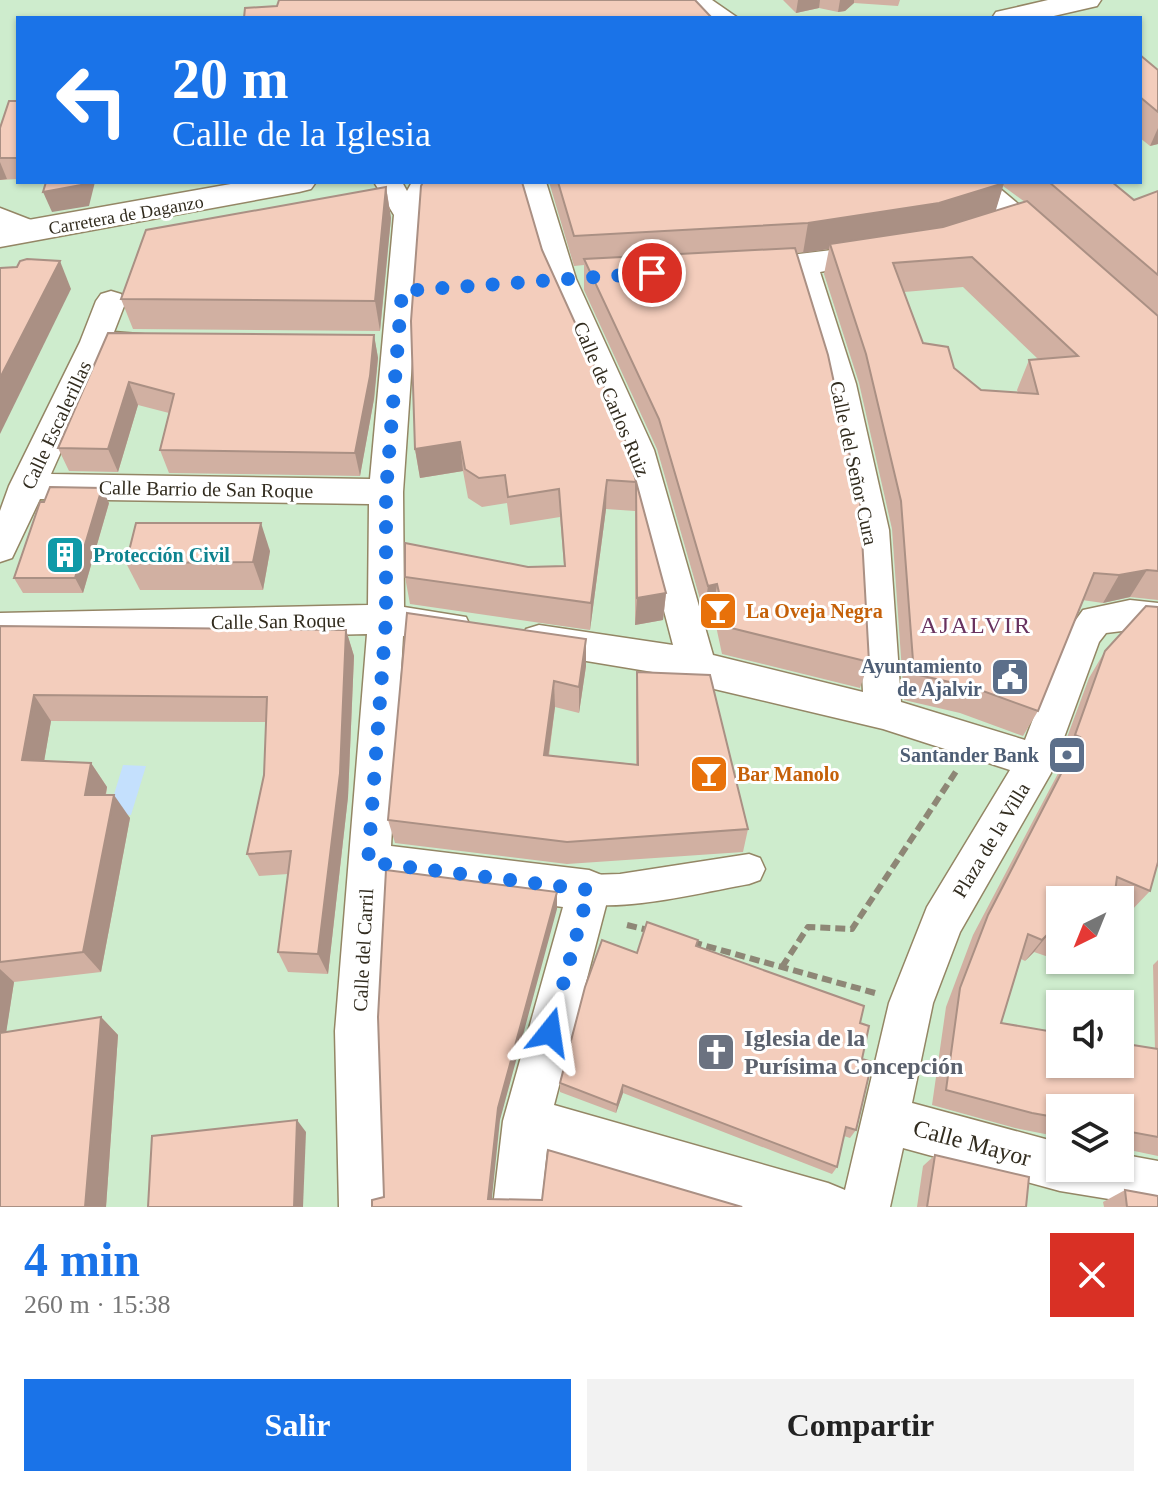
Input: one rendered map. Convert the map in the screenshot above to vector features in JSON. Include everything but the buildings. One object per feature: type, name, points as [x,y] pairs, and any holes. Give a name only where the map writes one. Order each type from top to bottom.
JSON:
[{"type":"street","points":[[696,0],[723,16]]},
{"type":"street","points":[[1015,16],[1087,0]]},
{"type":"street","name":"Carretera de Daganzo","points":[[0,236],[288,184]]},
{"type":"street","points":[[389,184],[408,215]]},
{"type":"street","name":"Calle del Carril","points":[[363,1207],[358,1031],[386,619],[382,345],[408,215],[425,184]]},
{"type":"street","name":"Calle de Carlos Ruiz","points":[[533,184],[576,278],[638,450],[697,664]]},
{"type":"street","points":[[978,184],[1022,217],[1068,258]]},
{"type":"street","points":[[0,217],[34,231]]},
{"type":"street","points":[[993,227],[1022,217]]},
{"type":"street","points":[[728,269],[803,265],[905,249]]},
{"type":"street","name":"Calle del Señor Cura","points":[[803,265],[840,384],[872,530],[883,713]]},
{"type":"street","name":"Calle Escalerillas","points":[[0,548],[111,301]]},
{"type":"street","points":[[95,342],[175,343]]},
{"type":"street","name":"Calle Barrio de San Roque","points":[[26,486],[386,492]]},
{"type":"street","points":[[1037,761],[1083,635],[1096,620],[1130,615],[1158,618]]},
{"type":"street","name":"Calle San Roque","points":[[0,628],[386,619],[697,664]]},
{"type":"street","name":"Plaza de la Villa","points":[[697,664],[710,672],[883,713],[1037,761],[942,922],[911,1003],[866,1207]]},
{"type":"street","points":[[368,862],[586,902],[620,889],[749,869]]},
{"type":"street","points":[[517,1207],[526,1121],[586,902]]},
{"type":"street","name":"Calle Mayor","points":[[884,1119],[1046,1163]]},
{"type":"street","points":[[526,1121],[828,1207]]},
{"type":"street","name":"Calle Mayor","points":[[1134,1180],[1158,1185]]},
{"type":"path","points":[[782,967],[808,927],[852,929],[975,742]]},
{"type":"path","points":[[586,902],[660,933]]},
{"type":"path","points":[[690,941],[911,1003]]},
{"type":"green space","points":[[0,0],[1158,0],[1158,1207],[0,1207]]},
{"type":"water","points":[[123,765],[146,766],[131,815],[108,814]]},
{"type":"place","name":"Protección Civil","points":[[65,555]]},
{"type":"place","name":"La Oveja Negra","points":[[718,611]]},
{"type":"place","name":"Ayuntamiento de Ajalvir","points":[[1010,677]]},
{"type":"place","name":"Santander Bank","points":[[1067,755]]},
{"type":"place","name":"Bar Manolo","points":[[709,774]]},
{"type":"place","name":"Iglesia de la Purísima Concepción","points":[[716,1052]]},
{"type":"district","name":"AJALVIR","points":[[976,625]]},
{"type":"route","points":[[550,1032],[589,890],[368,862],[386,619],[386,492],[402,291],[652,273]]}]
